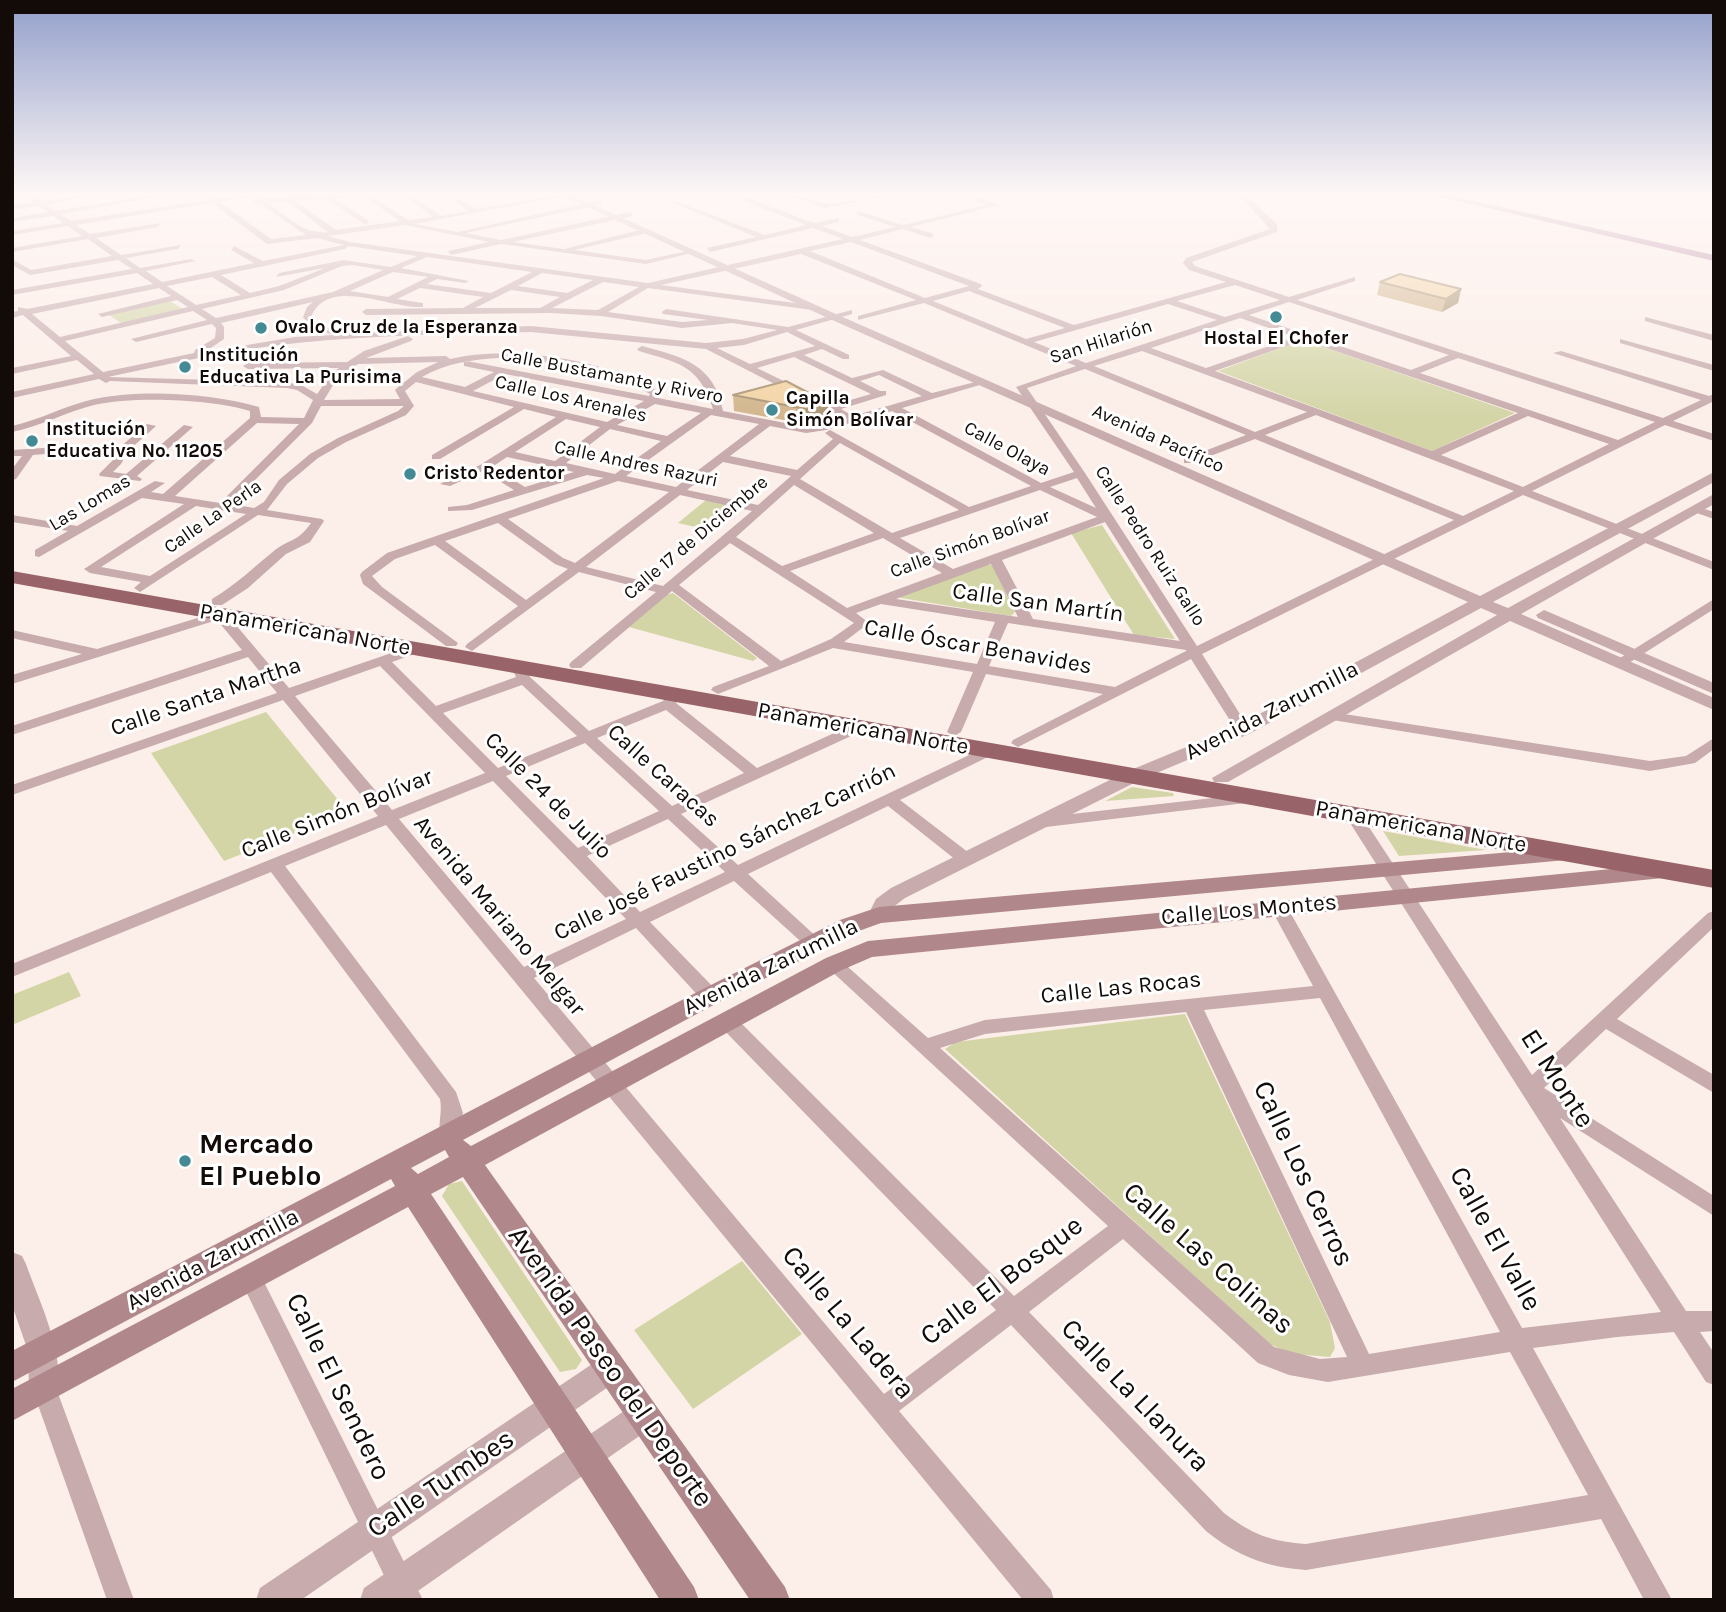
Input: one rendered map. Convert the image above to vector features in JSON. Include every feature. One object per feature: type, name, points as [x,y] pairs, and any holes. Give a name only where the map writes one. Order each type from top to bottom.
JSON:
[{"type":"highway","name":"Panamericana Norte","points":[[12,565],[147,584],[218,608],[521,673],[671,700],[857,728],[1714,879]]},
{"type":"highway","name":"Panamericana Norte","points":[[12,577],[461,645],[1714,864]]},
{"type":"main road","points":[[879,915],[1572,854]]},
{"type":"main road","name":"Calle Los Montes","points":[[834,964],[884,945],[1667,871]]},
{"type":"main road","name":"Avenida Zarumilla","points":[[458,1147],[588,1059],[848,926],[879,915]]},
{"type":"main road","name":"Avenida Zarumilla","points":[[12,1367],[458,1147],[608,1084],[834,964]]},
{"type":"main road","name":"Avenida Paseo del Deporte","points":[[458,1147],[772,1600]]},
{"type":"main road","points":[[403,1176],[681,1600]]},
{"type":"main road","name":"Avenida Zarumilla","points":[[12,1406],[250,1277],[403,1176]]},
{"type":"street","points":[[26,270],[30,273],[46,270]]},
{"type":"street","points":[[12,293],[143,270]]},
{"type":"street","points":[[12,315],[225,270]]},
{"type":"street","points":[[271,270],[295,284]]},
{"type":"street","points":[[279,275],[303,270]]},
{"type":"street","points":[[58,340],[249,296],[295,284],[326,270]]},
{"type":"street","points":[[146,346],[136,339],[326,297],[392,270]]},
{"type":"street","points":[[402,270],[465,281]]},
{"type":"street","points":[[535,270],[817,309]]},
{"type":"street","points":[[568,331],[646,286],[711,270]]},
{"type":"street","name":"Avenida Pacífico","points":[[731,270],[1033,405],[1393,556]]},
{"type":"street","name":"Avenida Pacífico","points":[[757,270],[1188,461],[1488,598],[1714,688]]},
{"type":"street","points":[[850,270],[1464,520]]},
{"type":"street","points":[[12,395],[246,347],[362,335],[448,331],[568,331],[648,342],[706,346],[744,342],[834,317],[855,315],[978,286],[936,270]]},
{"type":"street","points":[[1205,270],[1714,438]]},
{"type":"street","points":[[139,271],[220,327],[219,339],[183,358]]},
{"type":"street","points":[[223,506],[308,421],[317,401],[335,375],[351,363],[385,346],[448,331],[463,311],[540,271]]},
{"type":"street","points":[[212,273],[249,296]]},
{"type":"street","points":[[437,276],[366,312],[449,310]]},
{"type":"street","points":[[447,289],[476,276]]},
{"type":"street","name":"San Hilarión","points":[[1021,387],[1352,279]]},
{"type":"street","points":[[542,310],[600,280]]},
{"type":"street","points":[[1024,342],[1235,282]]},
{"type":"street","points":[[418,285],[493,296]]},
{"type":"street","points":[[510,287],[569,296]]},
{"type":"street","points":[[969,288],[1074,328]]},
{"type":"street","points":[[343,292],[449,310],[599,313],[695,326],[731,321]]},
{"type":"street","points":[[686,299],[696,293]]},
{"type":"street","points":[[118,326],[102,314],[178,297]]},
{"type":"street","points":[[326,297],[307,312],[309,322],[323,330],[362,335]]},
{"type":"street","points":[[12,301],[102,377],[117,392],[117,399]]},
{"type":"street","points":[[1169,301],[1227,321]]},
{"type":"street","points":[[649,321],[676,306]]},
{"type":"street","points":[[666,312],[791,330],[846,357]]},
{"type":"street","points":[[1242,316],[1619,444]]},
{"type":"street","points":[[1648,319],[1714,338]]},
{"type":"street","points":[[589,334],[699,370],[712,387],[713,412]]},
{"type":"street","points":[[1207,371],[1303,337]]},
{"type":"street","points":[[294,367],[295,340]]},
{"type":"street","points":[[1623,341],[1714,368]]},
{"type":"street","points":[[706,346],[852,419]]},
{"type":"street","points":[[749,367],[824,346]]},
{"type":"street","points":[[232,382],[250,361],[246,347]]},
{"type":"street","points":[[1141,347],[1714,566]]},
{"type":"street","points":[[1558,353],[1711,398]]},
{"type":"street","points":[[156,354],[167,362]]},
{"type":"street","points":[[795,354],[879,394]]},
{"type":"street","points":[[1410,374],[1458,354]]},
{"type":"street","points":[[408,402],[400,390],[413,378],[456,360],[517,356],[564,361],[648,388],[655,393],[652,401],[608,426],[557,465]]},
{"type":"street","points":[[13,370],[79,357]]},
{"type":"street","name":"Calle Bustamante y Rivero","points":[[248,366],[294,367],[456,360],[502,372],[766,424],[806,430],[822,428]]},
{"type":"street","points":[[466,391],[502,372]]},
{"type":"street","points":[[852,381],[880,372],[930,396]]},
{"type":"street","points":[[102,377],[287,385],[300,388],[317,401],[408,402]]},
{"type":"street","name":"Calle Los Arenales","points":[[413,378],[669,440]]},
{"type":"street","points":[[822,428],[980,382]]},
{"type":"street","points":[[832,409],[907,385]]},
{"type":"street","name":"Calle Pedro Ruiz Gallo","points":[[1021,387],[1080,472],[1243,730]]},
{"type":"street","points":[[780,392],[792,388]]},
{"type":"street","points":[[1018,743],[1193,650],[1393,556],[1711,398]]},
{"type":"street","points":[[12,429],[94,402],[117,399],[241,404],[256,416],[308,421]]},
{"type":"street","name":"Calle La Perla","points":[[147,584],[268,504],[283,482],[314,456],[342,439],[402,413],[409,406],[408,402]]},
{"type":"street","points":[[733,405],[713,412],[616,478],[502,520],[391,556],[366,575],[367,581],[461,645],[526,606],[680,492],[766,424]]},
{"type":"street","points":[[436,457],[522,406]]},
{"type":"street","name":"Calle Olaya","points":[[893,407],[1039,486],[1107,517]]},
{"type":"street","points":[[1188,461],[1316,412]]},
{"type":"street","points":[[1432,456],[1527,413]]},
{"type":"street","points":[[166,498],[256,416]]},
{"type":"street","points":[[446,484],[484,467],[564,416]]},
{"type":"street","points":[[151,426],[124,449],[117,462],[104,474],[179,486]]},
{"type":"street","points":[[128,478],[188,427]]},
{"type":"street","points":[[822,428],[967,510]]},
{"type":"street","name":"Calle 17 de Diciembre","points":[[576,665],[729,537],[840,438]]},
{"type":"street","points":[[12,453],[90,448]]},
{"type":"street","points":[[12,477],[30,452]]},
{"type":"street","name":"Calle Andres Razuri","points":[[504,453],[760,509]]},
{"type":"street","points":[[722,458],[797,477],[951,573]]},
{"type":"street","points":[[484,467],[524,491]]},
{"type":"street","points":[[452,509],[468,508],[586,471]]},
{"type":"street","points":[[782,570],[1080,472]]},
{"type":"street","name":"Avenida Zarumilla","points":[[879,915],[883,904],[898,892],[1046,822],[1133,776],[1243,730],[1714,475]]},
{"type":"street","name":"Las Lomas","points":[[39,553],[159,482]]},
{"type":"street","points":[[12,680],[96,653],[218,608],[282,551],[306,539],[318,522],[139,494]]},
{"type":"street","name":"Avenida Zarumilla","points":[[1222,778],[1714,498]]},
{"type":"street","points":[[147,584],[90,569],[195,502]]},
{"type":"street","points":[[1695,509],[1714,516]]},
{"type":"street","name":"Calle Simón Bolívar","points":[[848,612],[1107,517]]},
{"type":"street","points":[[12,519],[80,530]]},
{"type":"street","points":[[502,520],[559,561],[577,568],[668,587],[778,666]]},
{"type":"street","name":"Calle Óscar Benavides","points":[[729,537],[862,623],[854,632],[831,644]]},
{"type":"street","points":[[437,541],[526,606]]},
{"type":"street","points":[[994,557],[1028,623]]},
{"type":"street","name":"Calle San Martín","points":[[878,600],[1193,650]]},
{"type":"street","points":[[1619,663],[1714,603]]},
{"type":"street","name":"Avenida Mariano Melgar","points":[[218,608],[251,652],[608,1084]]},
{"type":"street","name":"Avenida Pacífico","points":[[1517,610],[1619,663],[1714,705]]},
{"type":"street","points":[[954,732],[1003,619]]},
{"type":"street","points":[[12,634],[96,653]]},
{"type":"street","points":[[718,690],[831,644]]},
{"type":"street","name":"Calle Óscar Benavides","points":[[831,644],[1118,692]]},
{"type":"street","name":"Calle Santa Martha","points":[[12,790],[415,649]]},
{"type":"street","points":[[12,731],[251,652]]},
{"type":"street","name":"Calle 24 de Julio","points":[[382,660],[576,855],[710,996]]},
{"type":"street","points":[[433,712],[521,673]]},
{"type":"street","name":"Calle Caracas","points":[[521,673],[587,737],[814,944]]},
{"type":"street","points":[[671,700],[755,774]]},
{"type":"street","name":"Calle Simón Bolívar","points":[[12,971],[587,737],[671,700]]},
{"type":"street","points":[[1331,716],[1650,766],[1690,760],[1714,742]]},
{"type":"street","points":[[576,855],[857,728]]},
{"type":"street","name":"Calle José Faustino Sánchez Carrión","points":[[520,976],[989,751]]},
{"type":"street","points":[[1046,822],[1257,798]]},
{"type":"street","points":[[889,799],[967,860]]},
{"type":"street","name":"El Monte","points":[[1353,815],[1714,1374]]},
{"type":"street","points":[[274,864],[449,1097],[458,1147]]},
{"type":"street","name":"Calle El Valle","points":[[1279,907],[1659,1600]]},
{"type":"street","points":[[1714,917],[1530,1089],[1714,1207]]},
{"type":"street","name":"Calle Las Colinas","points":[[834,964],[1266,1355],[1306,1369],[1328,1371],[1516,1339],[1680,1321],[1714,1321]]},
{"type":"street","name":"Calle Las Rocas","points":[[925,1046],[985,1027],[1324,991]]},
{"type":"street","name":"Calle Los Cerros","points":[[1192,1005],[1363,1366]]},
{"type":"street","points":[[1603,1020],[1714,1085]]},
{"type":"street","name":"Calle La Llanura","points":[[727,1021],[1216,1522],[1240,1542],[1268,1554],[1306,1557],[1607,1505]]},
{"type":"street","name":"Calle La Ladera","points":[[608,1084],[1041,1600]]},
{"type":"street","name":"Calle El Bosque","points":[[882,1410],[1124,1226]]},
{"type":"street","points":[[12,1264],[42,1351],[44,1388],[121,1600]]},
{"type":"street","name":"Calle El Sendero","points":[[250,1277],[376,1529],[396,1594]]},
{"type":"street","name":"Calle Tumbes","points":[[272,1600],[611,1368]]},
{"type":"street","points":[[396,1594],[643,1415]]},
{"type":"green space","points":[[170,301],[183,309],[121,323],[109,315]]},
{"type":"green space","points":[[1302,340],[1515,413],[1432,451],[1218,371]]},
{"type":"green space","points":[[706,500],[740,508],[713,531],[678,523]]},
{"type":"green space","points":[[1102,525],[1175,639],[1134,635],[1071,533]]},
{"type":"green space","points":[[982,564],[992,565],[1015,612],[1011,616],[901,598],[902,594]]},
{"type":"green space","points":[[673,593],[757,658],[753,661],[629,627],[666,595]]},
{"type":"green space","points":[[266,712],[348,812],[224,861],[151,753]]},
{"type":"green space","points":[[1132,787],[1173,793],[1174,796],[1105,801]]},
{"type":"green space","points":[[1383,831],[1486,850],[1399,856]]},
{"type":"green space","points":[[69,972],[81,996],[12,1025],[12,995]]},
{"type":"green space","points":[[1185,1014],[1330,1322],[1335,1348],[1330,1357],[1293,1354],[1269,1344],[945,1049],[956,1042]]},
{"type":"green space","points":[[462,1181],[582,1360],[576,1369],[560,1372],[442,1196],[449,1184]]},
{"type":"green space","points":[[742,1261],[802,1334],[693,1409],[634,1330]]},
{"type":"building","points":[[1400,274],[1461,289],[1446,299],[1380,282]]},
{"type":"building","points":[[786,381],[830,404],[806,409],[733,395]]},
{"type":"place","name":"Hostal El Chofer","points":[[1276,317]]},
{"type":"place","name":"Ovalo Cruz de la Esperanza","points":[[261,328]]},
{"type":"place","name":"Institución Educativa La Purisima","points":[[185,367]]},
{"type":"place","name":"Capilla Simón Bolívar","points":[[772,410]]},
{"type":"place","name":"Institución Educativa No. 11205","points":[[32,441]]},
{"type":"place","name":"Cristo Redentor","points":[[410,474]]},
{"type":"place","name":"Mercado El Pueblo","points":[[185,1161]]}]
